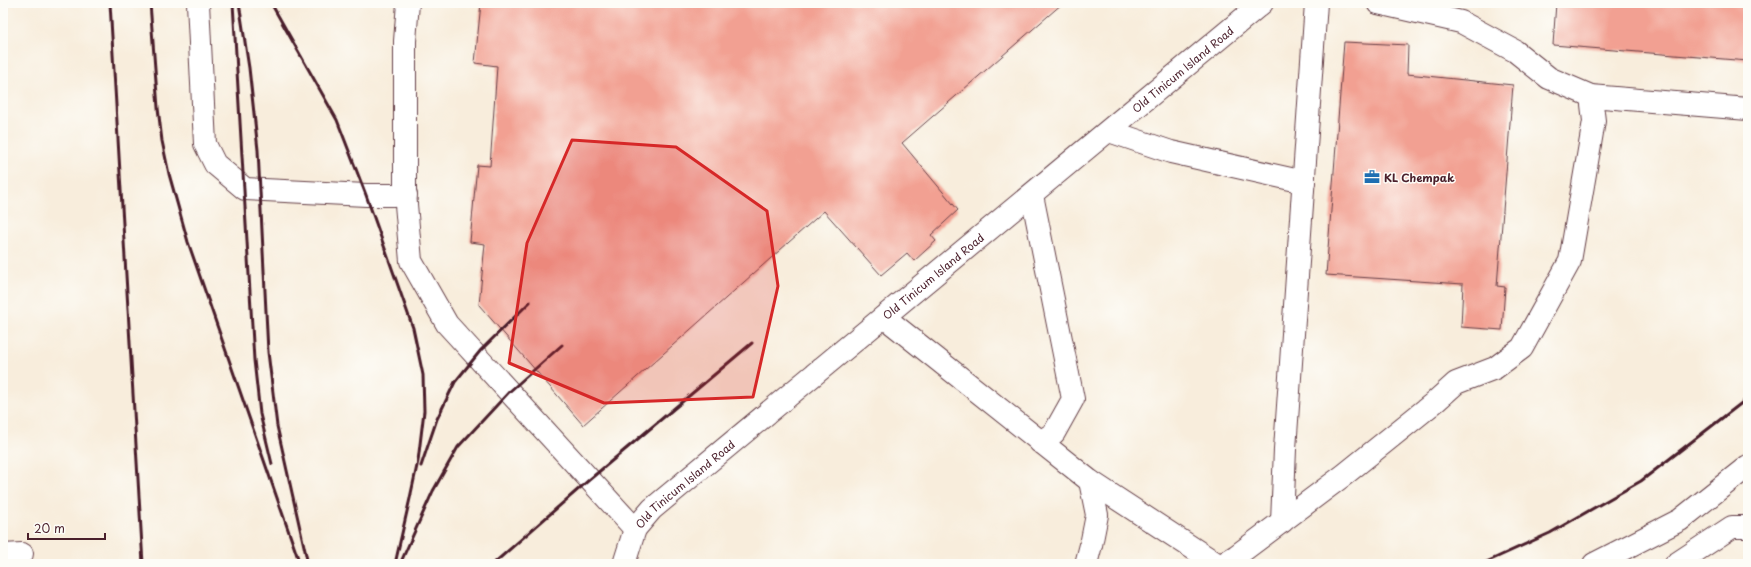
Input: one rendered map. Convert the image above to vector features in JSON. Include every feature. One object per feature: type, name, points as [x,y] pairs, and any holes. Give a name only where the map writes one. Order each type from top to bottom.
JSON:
[{"type":"street","points":[[198,3],[205,144],[215,164],[244,189],[366,195],[406,195]]},
{"type":"street","points":[[408,3],[405,41],[406,195],[411,261],[447,324],[636,529]]},
{"type":"street","name":"Old Tinicum Island Road","points":[[624,564],[636,529],[652,509],[1262,3]]},
{"type":"street","points":[[1282,522],[1285,449],[1316,3]]},
{"type":"street","points":[[1378,3],[1461,22],[1515,51],[1549,78],[1592,96],[1748,109]]},
{"type":"street","points":[[1223,564],[1236,556],[1344,475],[1436,401],[1456,383],[1495,368],[1522,348],[1570,261],[1594,121],[1592,96]]},
{"type":"street","points":[[1109,131],[1171,152],[1304,182]]},
{"type":"street","points":[[1032,195],[1073,399],[1054,433],[1040,442]]},
{"type":"street","points":[[884,317],[1090,481],[1217,564]]},
{"type":"street","points":[[1594,564],[1680,520],[1748,466]]},
{"type":"street","points":[[1086,564],[1097,515],[1090,481]]},
{"type":"street","points":[[1680,563],[1732,527],[1748,527]]},
{"type":"highlighted area","points":[[572,140],[676,147],[767,211],[778,286],[753,397],[604,403],[509,363],[527,243]]},
{"type":"building","points":[[481,3],[1063,3],[902,143],[958,210],[931,235],[936,241],[914,261],[907,253],[881,275],[824,211],[583,425],[479,305],[485,244],[470,242],[477,165],[490,166],[497,66],[475,63]]},
{"type":"building","points":[[1556,3],[1748,3],[1748,61],[1553,45]]},
{"type":"building","points":[[1344,42],[1408,45],[1407,74],[1513,85],[1497,286],[1505,287],[1502,330],[1461,327],[1463,284],[1326,275]]},
{"type":"railway","points":[[110,3],[143,564]]},
{"type":"railway","points":[[150,3],[158,108],[162,141],[169,174],[188,242],[300,564]]},
{"type":"railway","points":[[233,3],[254,360],[260,414],[272,464]]},
{"type":"railway","points":[[239,3],[249,68],[258,150],[268,352],[277,426],[308,564]]},
{"type":"railway","points":[[271,3],[337,120],[366,195],[413,328],[423,375],[424,411],[418,461],[410,498]]},
{"type":"railway","points":[[421,466],[437,419],[455,382],[481,350],[530,302]]},
{"type":"railway","points":[[493,564],[589,480],[752,343]]},
{"type":"railway","points":[[400,564],[433,491],[458,447],[509,392],[562,345]]},
{"type":"railway","points":[[1482,564],[1550,533],[1641,481],[1748,398]]},
{"type":"railway","points":[[395,564],[411,494]]},
{"type":"place","name":"KL Chempak","points":[[1372,177]]}]
